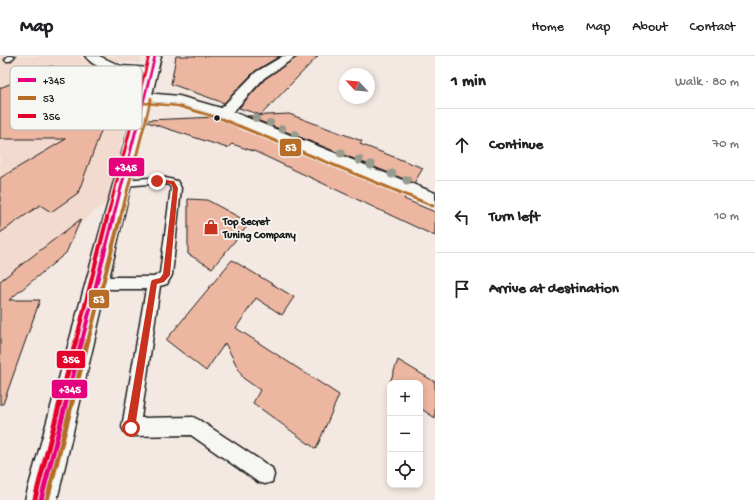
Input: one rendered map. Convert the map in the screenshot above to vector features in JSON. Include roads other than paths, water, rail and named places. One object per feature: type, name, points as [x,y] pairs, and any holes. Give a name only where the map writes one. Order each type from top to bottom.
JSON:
[{"type":"street","points":[[91,56],[107,66]]},
{"type":"street","points":[[142,109],[155,56]]},
{"type":"street","points":[[224,113],[260,75],[291,56]]},
{"type":"street","points":[[142,72],[151,72]]},
{"type":"street","points":[[145,97],[179,100],[224,113],[435,200]]},
{"type":"street","points":[[40,500],[136,130]]},
{"type":"lane","points":[[97,283],[154,282],[162,280],[166,275],[176,188],[173,183],[162,180],[123,182]]},
{"type":"lane","points":[[154,282],[131,428],[193,426],[265,475]]},
{"type":"place","name":"Top Secret Tuning Company","points":[[211,227]]}]
